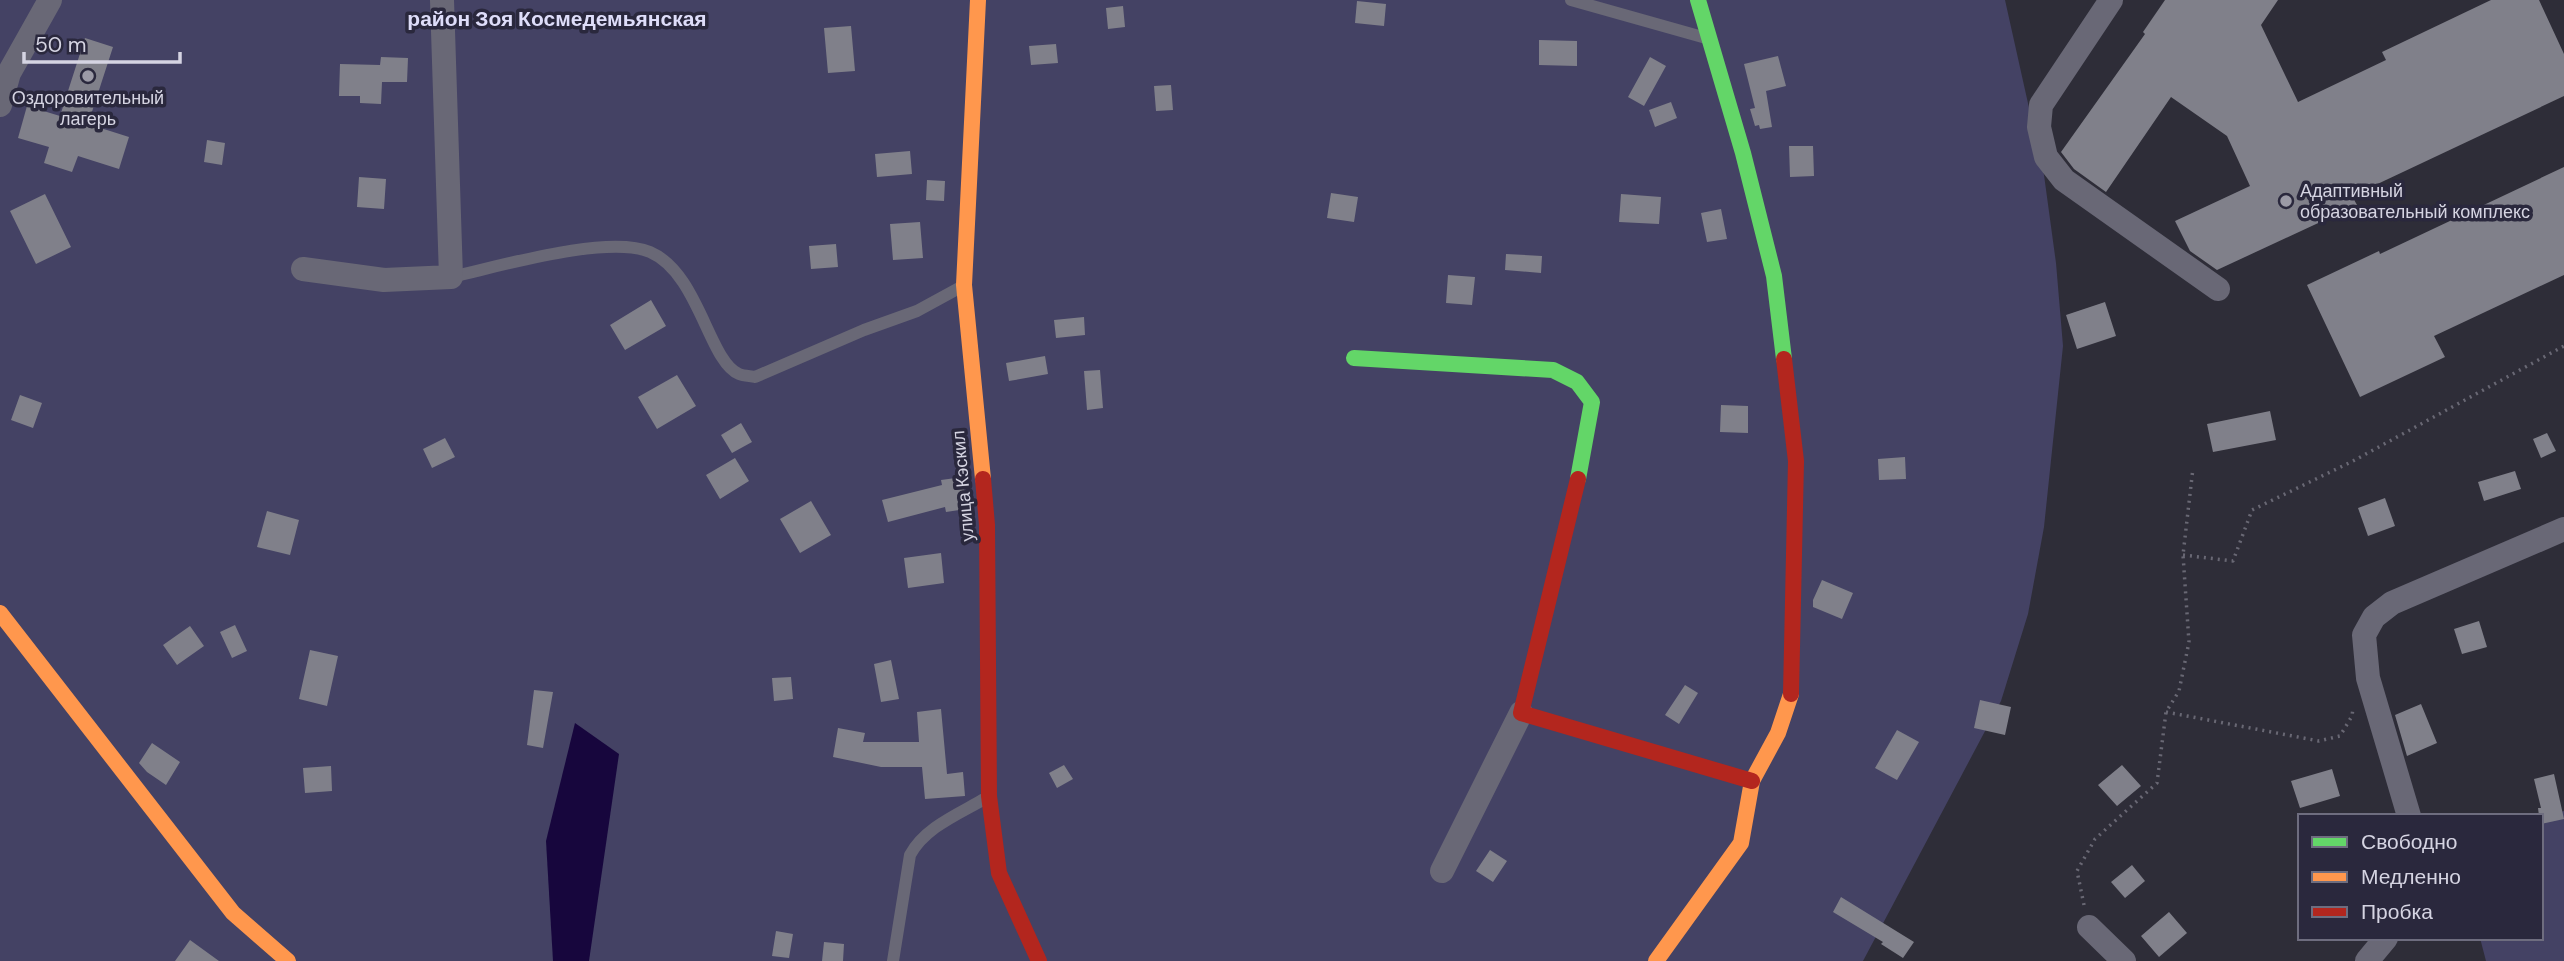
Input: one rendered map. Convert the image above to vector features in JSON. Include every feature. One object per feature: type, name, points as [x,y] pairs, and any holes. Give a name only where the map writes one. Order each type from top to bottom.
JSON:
[{"type":"street","points":[[0,105],[9,74],[50,0]]},
{"type":"street","points":[[303,269],[384,280],[451,277],[442,0]]},
{"type":"street","name":"улица Кэскил","points":[[978,0],[964,285],[987,525],[989,796],[999,873],[1039,961]]},
{"type":"street","points":[[1656,961],[1741,843],[1752,781],[1778,733],[1793,689],[1796,461],[1774,276],[1743,153],[1698,0]]},
{"type":"street","points":[[2111,0],[2040,104],[2039,127],[2046,157],[2064,180],[2218,289]]},
{"type":"street","points":[[1354,358],[1553,370],[1577,382],[1592,402],[1573,506],[1521,713],[1441,872]]},
{"type":"street","points":[[2408,814],[2368,678],[2364,635],[2374,617],[2392,603],[2564,529]]},
{"type":"street","points":[[0,613],[233,913],[288,961]]},
{"type":"street","points":[[1521,713],[1752,781]]},
{"type":"street","points":[[2090,927],[2124,961]]},
{"type":"street","points":[[2367,961],[2384,940]]},
{"type":"lane","points":[[1571,0],[1710,39]]},
{"type":"lane","points":[[451,277],[575,249],[622,248],[649,251],[672,266],[690,292],[726,362],[738,374],[755,377],[864,330],[917,311],[964,285]]},
{"type":"lane","points":[[893,961],[910,855],[927,833],[989,796]]},
{"type":"path","points":[[2183,555],[2233,561],[2252,510],[2353,461],[2564,346]]},
{"type":"path","points":[[2090,927],[2077,871],[2095,839],[2157,783],[2166,712],[2179,691],[2189,642],[2183,555],[2193,468]]},
{"type":"path","points":[[2166,712],[2319,741],[2340,736],[2352,716],[2353,703],[2368,678]]},
{"type":"shaded area","points":[[0,0],[2005,0],[2044,175],[2056,263],[2063,346],[2044,527],[2028,614],[2001,701],[1863,961],[0,961]]},
{"type":"shaded area","points":[[575,723],[619,754],[589,961],[553,961],[546,841]]},
{"type":"shaded area","points":[[2564,811],[2564,961],[2486,961],[2481,940],[2543,940],[2543,816]]},
{"type":"building","name":"Адаптивный образовательный комплекс","points":[[2165,0],[2278,0],[2261,25],[2298,102],[2386,60],[2382,52],[2491,0],[2539,0],[2564,54],[2564,96],[2352,196],[2357,205],[2217,270],[2190,251],[2175,221],[2250,186],[2227,136],[2171,97],[2106,192],[2074,169],[2061,152],[2145,34],[2143,32]]},
{"type":"building","points":[[1357,1],[1386,4],[1384,26],[1355,23]]},
{"type":"building","points":[[1123,6],[1125,27],[1108,29],[1106,8]]},
{"type":"building","points":[[851,26],[855,71],[828,73],[824,28]]},
{"type":"building","name":"Оздоровительный лагерь","points":[[85,38],[113,47],[88,124],[129,137],[119,169],[78,156],[72,172],[44,163],[49,147],[18,138],[27,106],[60,116]]},
{"type":"building","points":[[1539,40],[1577,41],[1577,66],[1539,65]]},
{"type":"building","points":[[1056,44],[1058,63],[1031,65],[1029,46]]},
{"type":"building","points":[[1778,56],[1786,86],[1766,91],[1772,127],[1760,129],[1759,125],[1755,126],[1750,109],[1755,108],[1744,64]]},
{"type":"building","points":[[381,57],[408,58],[407,82],[382,82],[381,104],[360,103],[360,96],[339,96],[340,64],[380,65]]},
{"type":"building","points":[[1650,57],[1666,66],[1644,106],[1628,97]]},
{"type":"building","points":[[1171,85],[1173,110],[1156,111],[1154,86]]},
{"type":"building","points":[[1671,102],[1677,118],[1655,127],[1649,110]]},
{"type":"building","points":[[207,140],[225,143],[222,165],[204,162]]},
{"type":"building","points":[[1789,146],[1813,146],[1814,176],[1790,177]]},
{"type":"building","points":[[910,151],[912,174],[877,177],[875,154]]},
{"type":"building","points":[[2564,167],[2564,275],[2434,336],[2445,357],[2360,397],[2307,285],[2379,251],[2380,254]]},
{"type":"building","points":[[359,177],[386,179],[384,209],[357,207]]},
{"type":"building","points":[[927,180],[945,181],[944,201],[926,200]]},
{"type":"building","points":[[1331,193],[1358,197],[1354,222],[1327,218]]},
{"type":"building","points":[[45,194],[71,247],[36,264],[10,211]]},
{"type":"building","points":[[1621,194],[1661,197],[1659,224],[1619,222]]},
{"type":"building","points":[[1721,209],[1727,239],[1707,242],[1701,213]]},
{"type":"building","points":[[920,222],[923,258],[893,260],[890,224]]},
{"type":"building","points":[[836,244],[838,267],[811,269],[809,246]]},
{"type":"building","points":[[1506,254],[1542,256],[1541,273],[1505,270]]},
{"type":"building","points":[[1448,275],[1475,277],[1472,305],[1446,303]]},
{"type":"building","points":[[651,300],[666,326],[625,350],[610,325]]},
{"type":"building","points":[[2105,302],[2116,336],[2077,349],[2066,315]]},
{"type":"building","points":[[1084,317],[1085,335],[1056,338],[1054,320]]},
{"type":"building","points":[[1045,356],[1048,374],[1009,381],[1006,363]]},
{"type":"building","points":[[1100,370],[1103,408],[1087,410],[1084,371]]},
{"type":"building","points":[[677,375],[696,406],[657,429],[638,397]]},
{"type":"building","points":[[20,395],[42,403],[33,428],[11,420]]},
{"type":"building","points":[[1721,405],[1748,406],[1748,433],[1720,432]]},
{"type":"building","points":[[2270,411],[2276,440],[2213,452],[2207,424]]},
{"type":"building","points":[[741,423],[752,442],[732,453],[721,435]]},
{"type":"building","points":[[2547,433],[2556,451],[2541,458],[2533,439]]},
{"type":"building","points":[[445,438],[455,457],[432,468],[423,449]]},
{"type":"building","points":[[1905,457],[1906,479],[1879,480],[1878,459]]},
{"type":"building","points":[[735,458],[749,481],[720,499],[706,475]]},
{"type":"building","points":[[2515,471],[2521,489],[2484,501],[2478,482]]},
{"type":"building","points":[[963,477],[966,509],[946,512],[945,507],[888,522],[882,500],[942,485],[941,480]]},
{"type":"building","points":[[2385,498],[2395,526],[2368,536],[2358,508]]},
{"type":"building","points":[[811,501],[831,535],[800,553],[780,519]]},
{"type":"building","points":[[267,511],[299,520],[290,555],[257,547]]},
{"type":"building","points":[[941,553],[944,583],[908,588],[904,558]]},
{"type":"building","points":[[1822,580],[1853,593],[1842,619],[1813,607],[1813,600]]},
{"type":"building","points":[[2479,621],[2487,647],[2462,654],[2454,629]]},
{"type":"building","points":[[235,625],[247,651],[232,658],[220,632]]},
{"type":"building","points":[[190,626],[204,646],[177,665],[163,645]]},
{"type":"building","points":[[310,650],[338,656],[327,706],[299,699]]},
{"type":"building","points":[[891,660],[899,699],[881,702],[874,664]]},
{"type":"building","points":[[791,677],[793,699],[774,701],[772,678]]},
{"type":"building","points":[[1685,685],[1698,693],[1679,724],[1665,715]]},
{"type":"building","points":[[534,690],[553,692],[543,748],[527,745]]},
{"type":"building","points":[[1980,700],[2011,707],[2005,735],[1974,728]]},
{"type":"building","points":[[2421,704],[2437,743],[2407,756],[2395,715]]},
{"type":"building","points":[[941,709],[947,774],[963,772],[965,796],[925,799],[922,767],[881,767],[833,757],[838,728],[865,733],[863,742],[919,742],[917,712]]},
{"type":"building","points":[[1897,730],[1919,742],[1897,780],[1875,768]]},
{"type":"building","points":[[152,743],[180,762],[166,785],[139,763]]},
{"type":"building","points":[[1064,765],[1073,779],[1057,788],[1049,773]]},
{"type":"building","points":[[2122,765],[2141,786],[2117,806],[2098,785]]},
{"type":"building","points":[[331,766],[332,791],[305,793],[303,768]]},
{"type":"building","points":[[2332,769],[2340,796],[2300,808],[2291,781]]},
{"type":"building","points":[[2554,774],[2564,819],[2543,824],[2543,814],[2539,814],[2538,808],[2541,808],[2534,779]]},
{"type":"building","points":[[1490,850],[1507,861],[1493,882],[1476,871]]},
{"type":"building","points":[[2132,865],[2145,881],[2125,898],[2111,882]]},
{"type":"building","points":[[1841,897],[1914,942],[1903,958],[1881,944],[1883,942],[1833,912]]},
{"type":"building","points":[[2169,912],[2187,933],[2159,957],[2141,936]]},
{"type":"building","points":[[776,931],[793,934],[789,958],[772,956]]},
{"type":"building","points":[[190,940],[219,961],[175,961]]},
{"type":"building","points":[[824,942],[844,944],[843,961],[822,961]]},
{"type":"traffic: fast","points":[[1698,0],[1743,153],[1774,276],[1784,359]]},
{"type":"traffic: fast","points":[[1354,358],[1553,370],[1577,382],[1592,402],[1578,479]]},
{"type":"traffic: slow","points":[[978,0],[964,285],[983,479]]},
{"type":"traffic: slow","points":[[0,613],[233,913],[288,961]]},
{"type":"traffic: slow","points":[[1656,961],[1741,843],[1752,781],[1778,733],[1791,694]]},
{"type":"traffic: jam","points":[[1784,359],[1796,461],[1791,694]]},
{"type":"traffic: jam","points":[[983,479],[987,525],[989,796],[999,873],[1039,961]]},
{"type":"traffic: jam","points":[[1578,479],[1521,713],[1752,781]]},
{"type":"place","name":"Оздоровительный лагерь","points":[[88,76]]},
{"type":"place","name":"Адаптивный образовательный комплекс","points":[[2286,201]]},
{"type":"district","name":"район Зоя Космедемьянская","points":[[557,19]]}]
